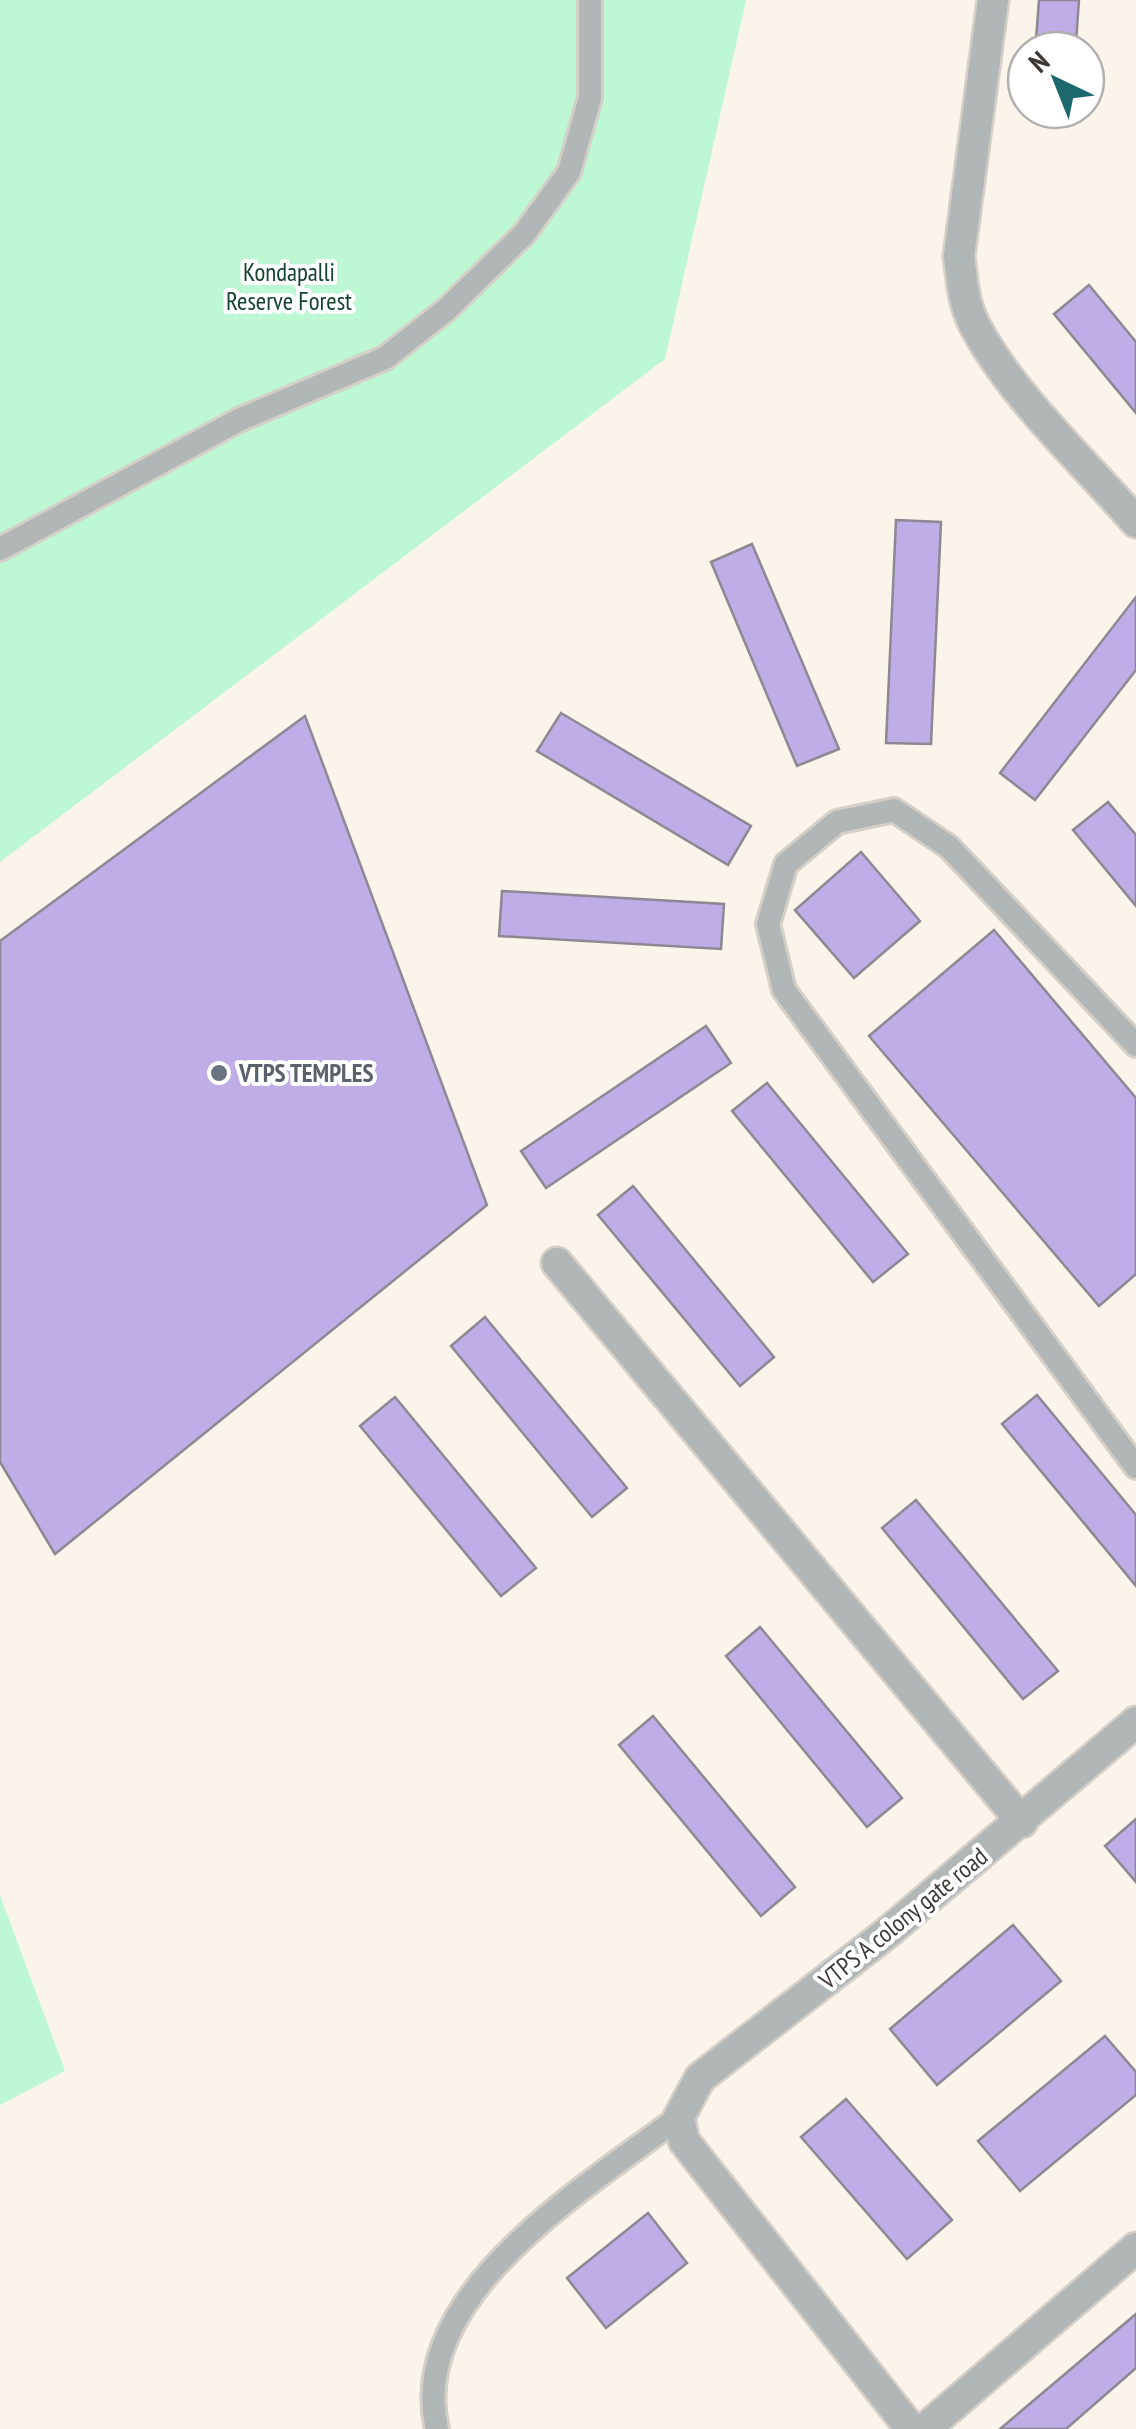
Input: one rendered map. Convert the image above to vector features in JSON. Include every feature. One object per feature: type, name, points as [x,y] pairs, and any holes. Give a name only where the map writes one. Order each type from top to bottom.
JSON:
[{"type":"street","points":[[993,0],[959,256],[964,296],[974,323],[1004,370],[1136,522]]},
{"type":"street","points":[[558,1263],[1022,1822]]},
{"type":"street","name":"VTPS A colony gate road","points":[[678,2117],[700,2078],[1022,1822],[1136,1722]]},
{"type":"street","points":[[678,2117],[684,2141],[911,2429]]},
{"type":"street","points":[[925,2429],[1136,2248]]},
{"type":"lane","points":[[0,549],[239,420],[384,358],[446,310],[524,234],[568,172],[590,98],[590,0]]},
{"type":"lane","points":[[1136,1045],[950,847],[894,810],[837,822],[786,864],[768,924],[784,990],[1136,1467]]},
{"type":"lane","points":[[437,2429],[432,2410],[437,2368],[470,2295],[531,2231],[678,2117]]},
{"type":"green space","name":"Kondapalli Reserve Forest","points":[[0,0],[746,0],[665,359],[0,862]]},
{"type":"green space","points":[[0,1895],[65,2071],[0,2105]]},
{"type":"building","points":[[1039,0],[1079,0],[1077,30],[1037,30]]},
{"type":"building","points":[[1089,285],[1136,342],[1136,413],[1054,314]]},
{"type":"building","points":[[896,520],[941,522],[931,744],[886,743]]},
{"type":"building","points":[[752,544],[839,749],[797,766],[711,562]]},
{"type":"building","points":[[1136,597],[1136,670],[1035,800],[1000,773]]},
{"type":"building","points":[[561,713],[751,826],[728,865],[537,751]]},
{"type":"building","name":"VTPS TEMPLES","points":[[305,716],[487,1205],[55,1554],[0,1462],[0,941]]},
{"type":"building","points":[[1108,802],[1136,835],[1136,906],[1073,830]]},
{"type":"building","points":[[861,852],[920,921],[854,978],[795,910]]},
{"type":"building","points":[[502,891],[724,904],[721,949],[499,936]]},
{"type":"building","points":[[994,930],[1136,1098],[1136,1274],[1099,1306],[869,1036]]},
{"type":"building","points":[[706,1026],[731,1063],[546,1188],[521,1151]]},
{"type":"building","points":[[767,1083],[908,1254],[873,1282],[732,1111]]},
{"type":"building","points":[[633,1186],[774,1357],[740,1386],[598,1215]]},
{"type":"building","points":[[485,1317],[627,1488],[592,1517],[451,1346]]},
{"type":"building","points":[[1037,1395],[1136,1515],[1136,1586],[1002,1424]]},
{"type":"building","points":[[395,1397],[536,1568],[501,1596],[360,1426]]},
{"type":"building","points":[[916,1500],[1058,1671],[1023,1699],[882,1528]]},
{"type":"building","points":[[760,1627],[902,1798],[867,1827],[726,1656]]},
{"type":"building","points":[[653,1716],[795,1887],[761,1916],[619,1745]]},
{"type":"building","points":[[1136,1819],[1136,1882],[1105,1846]]},
{"type":"building","points":[[1013,1925],[1061,1981],[937,2085],[890,2029]]},
{"type":"building","points":[[1105,2036],[1136,2072],[1136,2095],[1020,2191],[978,2141]]},
{"type":"building","points":[[846,2099],[952,2220],[907,2259],[801,2137]]},
{"type":"building","points":[[648,2213],[687,2263],[606,2328],[567,2278]]},
{"type":"building","points":[[1136,2314],[1136,2368],[1066,2429],[1000,2429]]},
{"type":"place","name":"VTPS TEMPLES","points":[[219,1073]]}]
